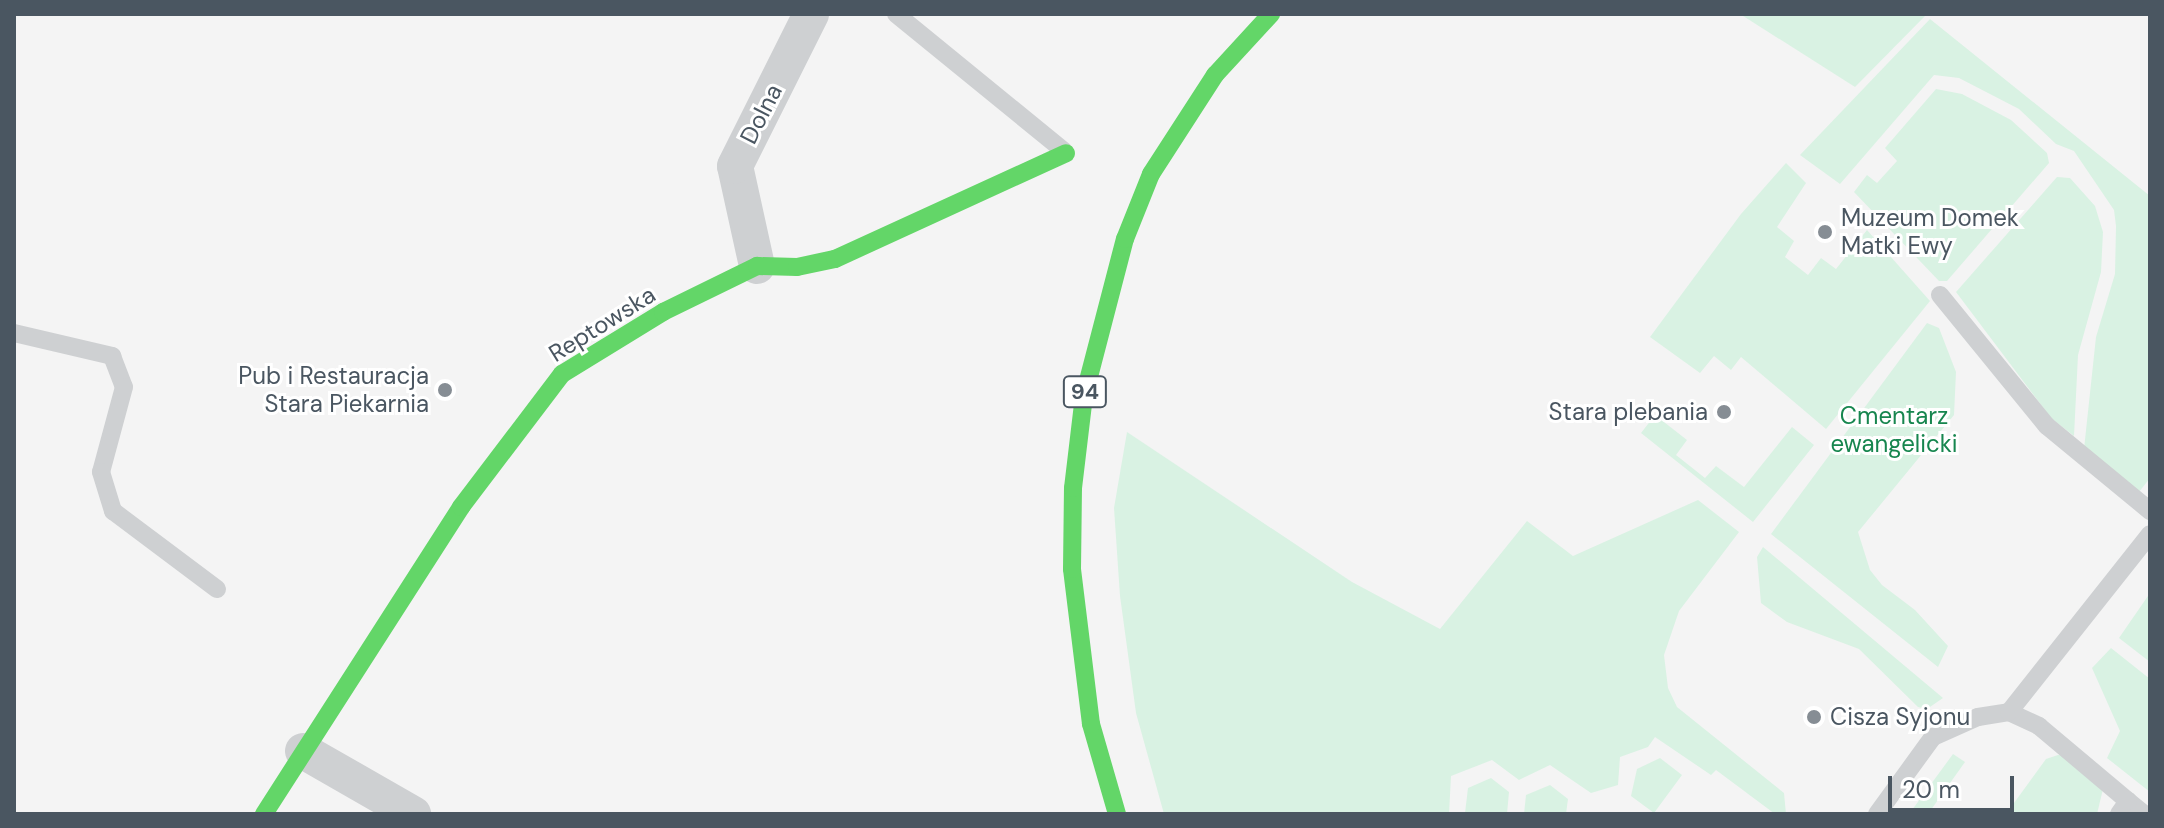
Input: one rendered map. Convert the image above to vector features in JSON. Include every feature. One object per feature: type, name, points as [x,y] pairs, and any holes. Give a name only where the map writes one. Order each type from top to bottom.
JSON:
[{"type":"street","name":"Dolna","points":[[757,266],[735,166],[811,14]]},
{"type":"street","name":"94","points":[[1117,814],[1091,724],[1072,569],[1073,488],[1084,396],[1125,239],[1151,174],[1215,75],[1271,14]]},
{"type":"street","name":"Reptowska","points":[[264,814],[461,507],[562,374],[663,312],[757,266],[797,267],[835,259],[1066,153]]},
{"type":"street","points":[[303,751],[413,814]]},
{"type":"lane","points":[[896,14],[1066,153]]},
{"type":"lane","points":[[1940,295],[2040,418],[2150,511]]},
{"type":"lane","points":[[14,333],[112,356],[124,387],[101,472],[113,511],[217,589]]},
{"type":"lane","points":[[2009,712],[2150,534]]},
{"type":"lane","points":[[1877,814],[1933,737],[1978,717],[2009,712],[2039,726],[2124,808],[2144,814]]},
{"type":"green space","points":[[1740,14],[1927,14],[1855,87]]},
{"type":"green space","points":[[1930,19],[2150,196],[2150,478],[2139,492],[2084,449],[2096,337],[2115,274],[2116,226],[2114,210],[2074,151],[2056,144],[2019,109],[1959,78],[1934,75],[1840,184],[1800,155]]},
{"type":"green space","points":[[1936,89],[1962,94],[2011,120],[2047,153],[2049,163],[1947,281],[1939,281],[1854,192],[1867,175],[1877,183],[1897,161],[1885,148]]},
{"type":"green space","points":[[1786,163],[1806,183],[1777,227],[1794,241],[1785,257],[1808,275],[1821,258],[1836,269],[1867,230],[1930,301],[1826,429],[1741,357],[1731,370],[1714,356],[1700,373],[1650,337],[1741,214]]},
{"type":"green space","points":[[2057,177],[2070,178],[2095,206],[2103,232],[2101,272],[2078,355],[2074,436],[2051,418],[1956,292]]},
{"type":"green space","name":"Cmentarz ewangelicki","points":[[1927,323],[1939,328],[1956,372],[1954,415],[1858,532],[1870,570],[1882,585],[1915,610],[1948,646],[1938,667],[1771,534]]},
{"type":"green space","points":[[1655,415],[1687,440],[1676,455],[1705,478],[1716,466],[1744,487],[1792,427],[1814,445],[1753,522],[1641,433]]},
{"type":"green space","points":[[1127,432],[1352,582],[1440,629],[1527,521],[1573,556],[1698,500],[1739,532],[1679,611],[1664,655],[1668,688],[1677,707],[1784,793],[1786,814],[1775,814],[1716,770],[1711,775],[1655,737],[1648,747],[1620,757],[1618,785],[1591,793],[1550,765],[1519,780],[1492,760],[1451,776],[1449,814],[1164,814],[1136,713],[1120,596],[1114,508]]},
{"type":"green space","points":[[1763,547],[1943,698],[1927,709],[1918,707],[1859,649],[1787,622],[1761,603],[1757,557]]},
{"type":"green space","points":[[2150,593],[2150,662],[2119,638]]},
{"type":"green space","points":[[2111,648],[2150,679],[2150,792],[2107,758],[2120,731],[2092,668]]},
{"type":"green space","points":[[1953,754],[1965,762],[1928,814],[1918,814],[1912,810]]},
{"type":"green space","points":[[2065,755],[2103,789],[2097,814],[2006,814],[2046,759]]},
{"type":"green space","points":[[1660,758],[1682,775],[1654,813],[1631,796],[1637,769]]},
{"type":"green space","points":[[1491,778],[1509,792],[1507,814],[1465,813],[1468,788]]},
{"type":"green space","points":[[1550,785],[1568,799],[1566,814],[1524,814],[1526,795]]},
{"type":"traffic: fast","points":[[1117,814],[1091,724],[1072,569],[1073,488],[1084,396],[1125,239],[1151,174],[1215,75],[1271,14]]},
{"type":"traffic: fast","points":[[264,814],[461,507],[562,374],[663,312],[757,266],[797,267],[835,259],[1066,153]]},
{"type":"place","name":"Muzeum Domek Matki Ewy","points":[[1825,232]]},
{"type":"place","name":"Pub i Restauracja Stara Piekarnia","points":[[445,390]]},
{"type":"place","name":"Stara plebania","points":[[1724,412]]},
{"type":"place","name":"Cisza Syjonu","points":[[1814,717]]}]
